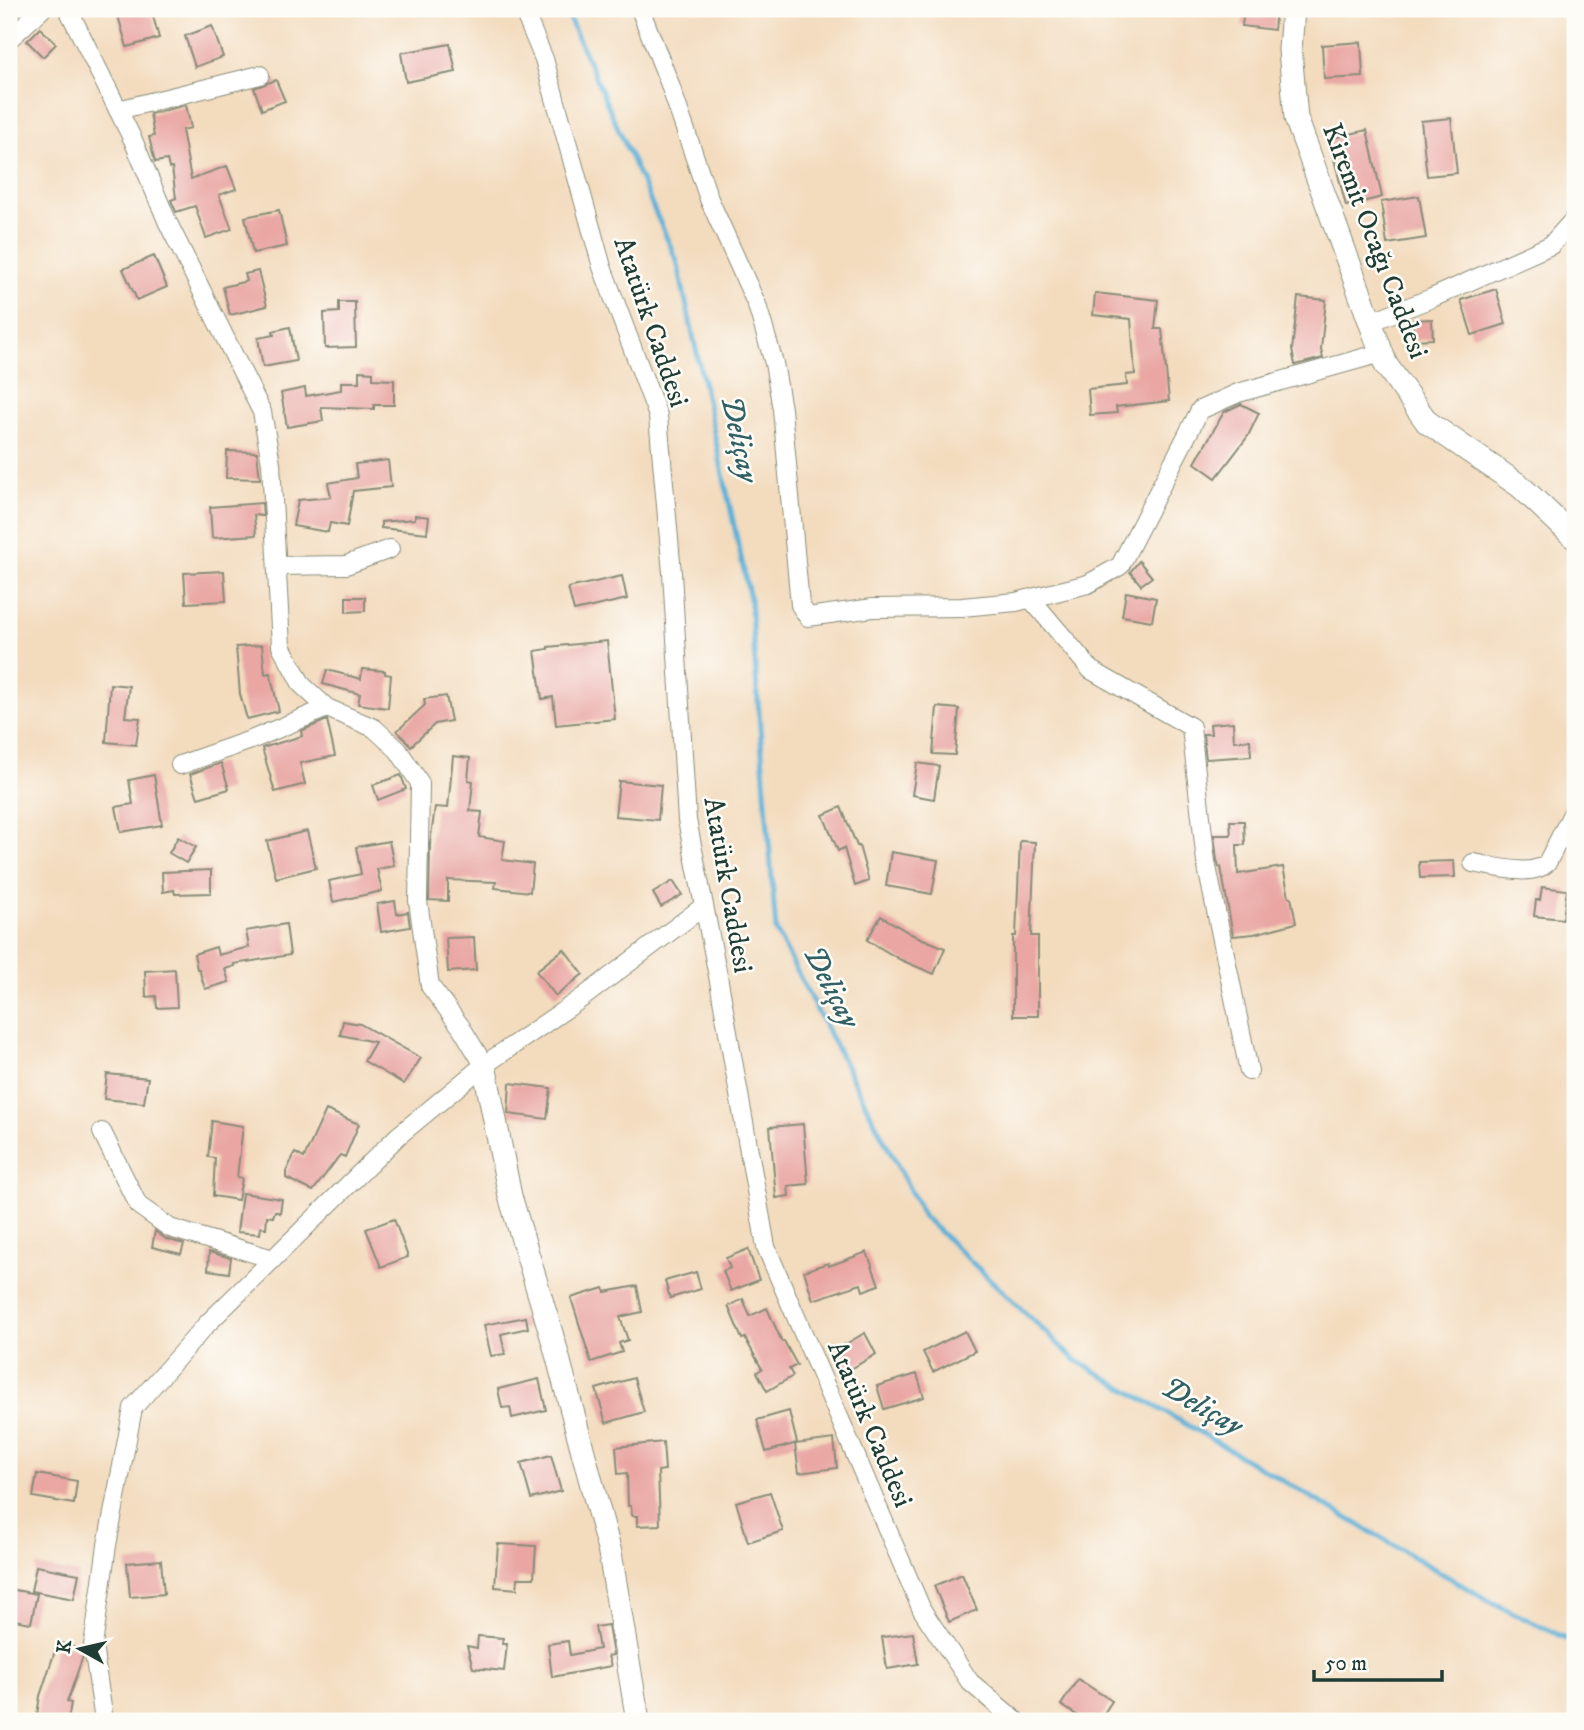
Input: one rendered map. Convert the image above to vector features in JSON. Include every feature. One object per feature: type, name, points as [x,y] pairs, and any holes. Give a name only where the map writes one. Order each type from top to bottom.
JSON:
[{"type":"street","points":[[9,39],[42,9]]},
{"type":"street","points":[[68,9],[118,110],[168,223],[262,412],[271,463],[281,646],[302,685],[327,708],[374,728],[398,750],[420,783],[418,901],[430,986],[461,1027],[484,1065],[510,1196],[554,1343],[610,1553],[638,1721]]},
{"type":"street","name":"Atatürk Caddesi","points":[[523,9],[544,59],[602,267],[659,416],[672,573],[687,820],[766,1247],[922,1610],[970,1682],[1016,1721]]},
{"type":"street","points":[[640,9],[670,82],[709,199],[757,304],[774,363],[782,408],[800,605],[808,617],[873,608],[962,607],[1016,603],[1088,584],[1120,566],[1200,410],[1238,393],[1381,354]]},
{"type":"street","name":"Kiremit Ocağı Caddesi","points":[[1293,9],[1290,50],[1296,118],[1386,365],[1427,422],[1520,486],[1575,538]]},
{"type":"street","points":[[118,110],[260,75]]},
{"type":"street","points":[[1370,322],[1432,298],[1551,245],[1575,218]]},
{"type":"street","points":[[277,566],[346,565],[390,549]]},
{"type":"street","points":[[1031,599],[1091,670],[1191,727],[1206,862],[1249,1071]]},
{"type":"street","points":[[180,765],[251,740],[327,708]]},
{"type":"street","points":[[1473,863],[1530,872],[1541,869],[1548,863],[1575,808]]},
{"type":"street","points":[[104,1721],[93,1646],[107,1545],[132,1408],[207,1324],[398,1136],[484,1065],[582,998],[704,906]]},
{"type":"street","points":[[102,1132],[138,1205],[170,1228],[273,1259]]},
{"type":"building","points":[[116,9],[151,9],[159,38],[127,47]]},
{"type":"building","points":[[1244,9],[1276,9],[1274,30],[1242,26]]},
{"type":"building","points":[[212,26],[223,57],[195,67],[185,36]]},
{"type":"building","points":[[40,28],[56,44],[43,57],[27,41]]},
{"type":"building","points":[[1361,42],[1363,77],[1324,79],[1322,45]]},
{"type":"building","points":[[450,44],[456,72],[406,82],[401,53]]},
{"type":"building","points":[[276,80],[285,101],[262,110],[254,88]]},
{"type":"building","points":[[186,105],[191,128],[182,130],[191,179],[227,166],[236,189],[219,195],[232,229],[206,238],[195,206],[176,212],[171,200],[176,198],[172,168],[169,168],[167,160],[155,162],[149,137],[154,136],[150,114]]},
{"type":"building","points":[[1451,118],[1457,173],[1427,176],[1421,121]]},
{"type":"building","points":[[1367,130],[1382,197],[1346,206],[1329,139]]},
{"type":"building","points":[[1419,196],[1426,238],[1387,244],[1381,202]]},
{"type":"building","points":[[279,210],[287,246],[253,253],[245,217]]},
{"type":"building","points":[[154,256],[167,287],[137,300],[123,269]]},
{"type":"building","points":[[258,271],[267,306],[230,315],[223,287],[247,281],[245,274]]},
{"type":"building","points":[[1496,289],[1506,324],[1472,335],[1461,300]]},
{"type":"building","points":[[1095,293],[1158,300],[1155,329],[1162,329],[1169,401],[1116,407],[1117,413],[1090,415],[1088,389],[1127,385],[1126,375],[1135,374],[1131,319],[1093,315]]},
{"type":"building","points":[[1298,297],[1326,300],[1321,349],[1323,358],[1295,365],[1292,350]]},
{"type":"building","points":[[339,302],[355,302],[356,347],[325,348],[324,313],[339,312]]},
{"type":"building","points":[[1432,319],[1433,339],[1414,340],[1412,320]]},
{"type":"building","points":[[290,327],[296,361],[263,367],[258,338],[274,335],[273,331]]},
{"type":"building","points":[[359,371],[373,372],[373,379],[394,380],[394,405],[374,405],[374,409],[321,407],[323,421],[287,427],[281,393],[305,388],[306,396],[341,390],[341,382],[359,382]]},
{"type":"building","points":[[1241,404],[1259,413],[1248,436],[1216,478],[1195,463],[1224,412]]},
{"type":"building","points":[[227,451],[257,452],[260,479],[226,478]]},
{"type":"building","points":[[388,460],[391,487],[353,491],[347,526],[330,523],[328,532],[293,526],[298,500],[331,497],[328,483],[357,478],[355,464]]},
{"type":"building","points":[[262,503],[263,516],[254,515],[256,535],[212,538],[210,507]]},
{"type":"building","points":[[415,515],[429,517],[427,533],[381,528],[381,522],[415,519]]},
{"type":"building","points":[[1139,561],[1152,577],[1141,585],[1130,572]]},
{"type":"building","points":[[224,571],[226,601],[186,603],[184,573]]},
{"type":"building","points":[[622,576],[627,599],[574,611],[568,588]]},
{"type":"building","points":[[1126,592],[1156,598],[1152,621],[1122,616]]},
{"type":"building","points":[[346,597],[365,597],[365,611],[346,612]]},
{"type":"building","points":[[607,641],[615,719],[556,725],[553,697],[542,699],[535,651],[548,647]]},
{"type":"building","points":[[262,645],[265,674],[270,673],[279,711],[247,719],[240,694],[236,647]]},
{"type":"building","points":[[362,669],[385,671],[385,674],[391,675],[388,708],[358,704],[360,694],[323,684],[327,670],[361,679]]},
{"type":"building","points":[[110,684],[129,686],[125,717],[140,718],[136,745],[106,742]]},
{"type":"building","points":[[446,696],[451,721],[435,724],[411,746],[397,731],[425,705],[424,699]]},
{"type":"building","points":[[937,707],[959,709],[955,755],[933,754]]},
{"type":"building","points":[[327,720],[335,756],[300,763],[305,784],[275,792],[262,748],[302,736],[301,731]]},
{"type":"building","points":[[1233,722],[1234,741],[1250,740],[1251,756],[1206,759],[1203,734],[1211,734],[1210,724]]},
{"type":"building","points":[[453,756],[470,758],[468,780],[473,781],[470,811],[482,812],[479,837],[505,841],[502,860],[533,864],[530,892],[495,888],[496,882],[448,880],[448,901],[429,900],[430,844],[435,807],[448,808]]},
{"type":"building","points":[[221,763],[229,789],[198,798],[190,774]]},
{"type":"building","points":[[917,763],[939,766],[934,799],[912,795]]},
{"type":"building","points":[[154,775],[162,825],[121,832],[116,807],[133,804],[129,780]]},
{"type":"building","points":[[401,775],[406,789],[378,800],[373,785]]},
{"type":"building","points":[[619,781],[661,785],[658,820],[615,816]]},
{"type":"building","points":[[841,807],[859,846],[869,881],[855,886],[844,848],[838,851],[823,815]]},
{"type":"building","points":[[1230,821],[1244,821],[1245,845],[1237,845],[1238,874],[1283,867],[1296,923],[1254,934],[1233,936],[1214,835],[1231,835]]},
{"type":"building","points":[[307,831],[316,868],[276,878],[267,841]]},
{"type":"building","points":[[178,837],[196,847],[186,863],[169,853]]},
{"type":"building","points":[[389,841],[394,866],[377,869],[382,891],[333,902],[329,881],[361,874],[356,847]]},
{"type":"building","points":[[1020,841],[1035,842],[1031,936],[1038,936],[1038,1016],[1013,1016],[1013,936],[1016,936]]},
{"type":"building","points":[[891,852],[938,860],[932,894],[886,886]]},
{"type":"building","points":[[1454,861],[1455,877],[1420,878],[1419,862]]},
{"type":"building","points":[[211,870],[211,893],[175,894],[174,890],[163,892],[162,872]]},
{"type":"building","points":[[673,881],[682,895],[661,907],[653,893]]},
{"type":"building","points":[[1542,887],[1567,890],[1563,919],[1534,916],[1536,900],[1540,900]]},
{"type":"building","points":[[395,901],[397,914],[408,912],[410,927],[381,932],[377,904]]},
{"type":"building","points":[[881,916],[911,934],[945,948],[934,974],[901,960],[867,940]]},
{"type":"building","points":[[286,924],[290,955],[234,964],[235,966],[225,969],[229,982],[205,989],[194,954],[216,947],[218,955],[249,947],[246,931]]},
{"type":"building","points":[[474,937],[476,970],[448,972],[446,938]]},
{"type":"building","points":[[564,949],[583,974],[556,996],[536,971]]},
{"type":"building","points":[[175,969],[177,1007],[157,1008],[156,996],[146,997],[145,971]]},
{"type":"building","points":[[343,1021],[360,1024],[421,1058],[404,1084],[364,1061],[375,1042],[340,1035]]},
{"type":"building","points":[[107,1074],[148,1078],[144,1103],[104,1099]]},
{"type":"building","points":[[510,1083],[551,1088],[547,1119],[508,1114]]},
{"type":"building","points":[[326,1110],[359,1124],[345,1157],[340,1155],[313,1191],[286,1178],[286,1172],[295,1153],[304,1158]]},
{"type":"building","points":[[212,1121],[243,1126],[237,1177],[242,1178],[238,1200],[213,1196],[215,1158],[208,1157]]},
{"type":"building","points":[[803,1124],[808,1184],[788,1186],[789,1196],[776,1198],[770,1127]]},
{"type":"building","points":[[242,1193],[282,1199],[280,1213],[275,1211],[273,1217],[267,1216],[266,1228],[261,1227],[260,1234],[237,1232]]},
{"type":"building","points":[[394,1219],[408,1257],[381,1267],[366,1229]]},
{"type":"building","points":[[155,1231],[166,1239],[184,1244],[181,1254],[152,1247]]},
{"type":"building","points":[[748,1249],[759,1280],[731,1291],[723,1271],[730,1268],[726,1258]]},
{"type":"building","points":[[209,1252],[231,1258],[229,1273],[208,1270]]},
{"type":"building","points":[[867,1252],[879,1285],[863,1291],[861,1284],[813,1300],[804,1271],[828,1263],[829,1266]]},
{"type":"building","points":[[696,1272],[701,1289],[670,1298],[665,1281]]},
{"type":"building","points":[[637,1286],[642,1312],[620,1317],[628,1340],[619,1343],[622,1352],[591,1362],[571,1298],[604,1288],[605,1292]]},
{"type":"building","points":[[743,1299],[750,1316],[767,1308],[782,1342],[784,1341],[797,1365],[789,1369],[793,1376],[767,1391],[757,1372],[762,1369],[745,1338],[742,1339],[728,1306]]},
{"type":"building","points":[[526,1317],[528,1328],[501,1334],[505,1354],[491,1356],[484,1325]]},
{"type":"building","points":[[965,1331],[975,1351],[933,1372],[923,1352]]},
{"type":"building","points":[[865,1333],[876,1354],[849,1370],[837,1349]]},
{"type":"building","points":[[917,1374],[924,1397],[884,1409],[877,1386]]},
{"type":"building","points":[[634,1378],[644,1412],[606,1423],[596,1389]]},
{"type":"building","points":[[539,1379],[546,1410],[512,1418],[510,1407],[502,1408],[498,1389]]},
{"type":"building","points":[[789,1411],[797,1443],[766,1452],[757,1420]]},
{"type":"building","points":[[834,1439],[837,1468],[799,1473],[795,1444]]},
{"type":"building","points":[[663,1442],[665,1470],[658,1471],[660,1525],[637,1526],[637,1516],[632,1516],[631,1506],[628,1506],[627,1473],[618,1474],[616,1447]]},
{"type":"building","points":[[551,1455],[561,1491],[531,1499],[521,1463]]},
{"type":"building","points":[[37,1474],[77,1481],[74,1504],[33,1497]]},
{"type":"building","points":[[770,1492],[783,1531],[748,1542],[736,1502]]},
{"type":"building","points":[[498,1544],[536,1546],[534,1578],[518,1578],[517,1589],[495,1587]]},
{"type":"building","points":[[161,1560],[164,1594],[130,1597],[127,1563]]},
{"type":"building","points":[[36,1566],[79,1574],[74,1599],[31,1591]]},
{"type":"building","points":[[962,1574],[977,1610],[949,1622],[934,1586]]},
{"type":"building","points":[[9,1589],[37,1594],[31,1623],[9,1619]]},
{"type":"building","points":[[608,1625],[613,1655],[608,1656],[611,1666],[552,1677],[548,1644],[568,1641],[570,1655],[599,1649],[595,1627]]},
{"type":"building","points":[[913,1633],[918,1664],[887,1669],[882,1637]]},
{"type":"building","points":[[478,1636],[503,1638],[502,1644],[507,1644],[504,1671],[473,1668],[467,1646],[477,1648]]},
{"type":"building","points":[[58,1642],[82,1650],[83,1656],[67,1702],[71,1703],[68,1721],[36,1721],[40,1696]]},
{"type":"building","points":[[1078,1679],[1112,1701],[1099,1721],[1086,1721],[1061,1705]]},
{"type":"waterway","name":"Deliçay","points":[[565,9],[677,261],[750,599],[776,931],[924,1217],[1074,1359],[1491,1602],[1575,1643]]}]
